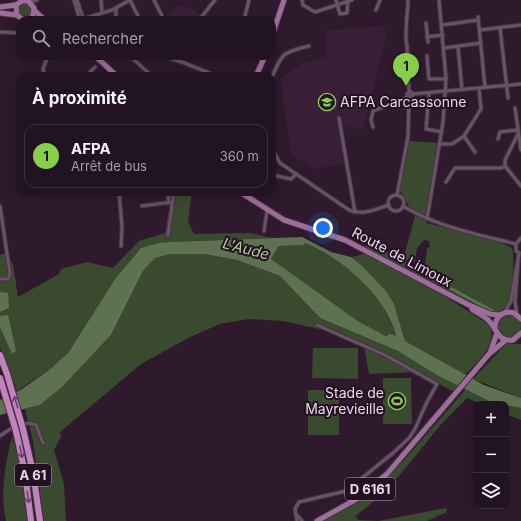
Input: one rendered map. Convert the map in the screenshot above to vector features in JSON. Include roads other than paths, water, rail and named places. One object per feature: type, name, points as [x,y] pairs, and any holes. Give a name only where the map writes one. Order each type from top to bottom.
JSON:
[{"type":"highway","name":"A 61","points":[[0,355],[23,429],[33,472],[40,521]]},
{"type":"highway","name":"A 61","points":[[0,378],[16,432],[25,473],[31,521]]},
{"type":"main road","points":[[276,24],[284,0]]},
{"type":"main road","points":[[0,7],[16,5],[22,1],[30,2],[41,16]]},
{"type":"main road","points":[[0,13],[17,15],[16,5]]},
{"type":"main road","points":[[33,16],[34,9]]},
{"type":"main road","points":[[100,60],[113,72]]},
{"type":"main road","points":[[258,72],[263,60]]},
{"type":"main road","name":"Route de Limoux","points":[[246,196],[267,211],[284,220],[332,235],[360,247],[466,304]]},
{"type":"main road","points":[[466,304],[490,314],[500,315]]},
{"type":"main road","points":[[466,304],[488,320],[506,340],[515,339],[521,333]]},
{"type":"main road","points":[[496,330],[496,321],[500,315],[506,312],[512,312],[519,317]]},
{"type":"main road","name":"D 6161","points":[[489,354],[496,330]]},
{"type":"main road","name":"D 6161","points":[[314,521],[319,520],[346,506],[370,489],[393,468],[489,354],[506,340]]},
{"type":"street","points":[[30,2],[37,0]]},
{"type":"street","points":[[34,9],[37,0]]},
{"type":"street","points":[[74,0],[80,16]]},
{"type":"street","points":[[77,0],[80,16]]},
{"type":"street","points":[[101,0],[102,12]]},
{"type":"street","points":[[90,16],[116,8],[130,0],[138,16]]},
{"type":"street","points":[[154,0],[162,16]]},
{"type":"street","points":[[202,16],[215,0]]},
{"type":"street","points":[[243,0],[248,1],[245,16]]},
{"type":"street","points":[[302,0],[303,5],[315,12],[350,1]]},
{"type":"street","points":[[336,0],[340,14],[347,13],[350,1]]},
{"type":"street","points":[[376,10],[380,0]]},
{"type":"street","points":[[397,195],[408,137],[409,92],[407,45],[405,39],[408,30],[408,0]]},
{"type":"street","points":[[427,219],[442,132],[446,92],[444,48],[439,0]]},
{"type":"street","points":[[116,8],[116,16]]},
{"type":"street","points":[[442,25],[478,19],[486,87]]},
{"type":"street","points":[[426,23],[428,42]]},
{"type":"street","points":[[480,30],[521,25]]},
{"type":"street","points":[[500,28],[508,98]]},
{"type":"street","points":[[0,32],[16,33]]},
{"type":"street","points":[[427,37],[443,36]]},
{"type":"street","points":[[444,48],[481,43]]},
{"type":"street","points":[[274,72],[281,56],[286,52],[309,46]]},
{"type":"street","points":[[458,47],[462,90]]},
{"type":"street","points":[[427,56],[429,79],[446,79]]},
{"type":"street","points":[[44,72],[43,69],[46,60]]},
{"type":"street","points":[[134,60],[148,72]]},
{"type":"street","points":[[175,60],[207,72]]},
{"type":"street","points":[[90,72],[95,67]]},
{"type":"street","points":[[409,92],[413,94],[429,94],[521,84]]},
{"type":"street","points":[[440,144],[452,144],[464,136],[481,109],[479,88]]},
{"type":"street","points":[[373,127],[371,120],[373,111],[413,94]]},
{"type":"street","points":[[429,94],[426,129],[442,132]]},
{"type":"street","points":[[515,108],[521,150]]},
{"type":"street","points":[[338,118],[355,212]]},
{"type":"street","points":[[498,139],[500,132],[518,132]]},
{"type":"street","points":[[518,132],[506,160],[505,166],[521,186]]},
{"type":"street","points":[[464,136],[475,152]]},
{"type":"street","points":[[276,158],[280,163],[296,175],[355,212],[366,212],[389,205]]},
{"type":"street","points":[[446,182],[455,168],[501,168],[505,166]]},
{"type":"street","points":[[276,176],[291,179],[296,175]]},
{"type":"street","points":[[389,205],[390,198],[397,195]]},
{"type":"street","points":[[397,195],[403,199],[403,206]]},
{"type":"street","points":[[119,196],[122,228],[120,246]]},
{"type":"street","points":[[168,235],[169,196]]},
{"type":"street","points":[[170,203],[173,196]]},
{"type":"street","points":[[142,206],[170,203]]},
{"type":"street","points":[[389,205],[396,210],[403,206]]},
{"type":"street","points":[[0,206],[10,274],[8,278],[0,279]]},
{"type":"street","points":[[403,206],[427,219],[516,244]]},
{"type":"street","points":[[264,232],[267,211]]},
{"type":"street","points":[[506,312],[511,301],[520,253],[516,252],[516,244],[521,238]]},
{"type":"street","points":[[518,260],[515,301],[519,317]]},
{"type":"street","points":[[297,521],[295,509],[299,502],[346,491],[403,444],[418,424],[426,404],[437,384],[385,355],[317,325]]},
{"type":"street","points":[[0,436],[16,426],[30,423],[36,425],[43,443]]},
{"type":"street","points":[[297,515],[302,521]]},
{"type":"water","name":"L'Aude","points":[[302,237],[331,252],[351,257],[361,265],[386,291],[394,304],[405,341],[484,385],[521,398],[521,408],[509,406],[509,401],[489,401],[437,375],[398,351],[320,318],[280,276],[237,260],[204,254],[170,254],[155,258],[143,271],[111,335],[62,387],[40,405],[0,415],[0,400],[22,389],[49,370],[68,353],[115,279],[141,248],[159,243]],"holes":[[[305,243],[319,249],[361,280],[373,293],[391,321],[396,336],[390,334],[386,336],[359,322],[271,259],[279,246],[303,245]]]},
{"type":"water","points":[[0,292],[8,293],[9,308],[0,312]]},
{"type":"water","points":[[8,315],[16,351],[12,354],[0,327],[0,316]]},
{"type":"waterway","points":[[408,265],[496,313]]},
{"type":"place","name":"AFPA","points":[[406,86]]},
{"type":"place","name":"AFPA Carcassonne","points":[[327,102]]},
{"type":"place","name":"Stade de Mayrevieille","points":[[397,401]]}]
